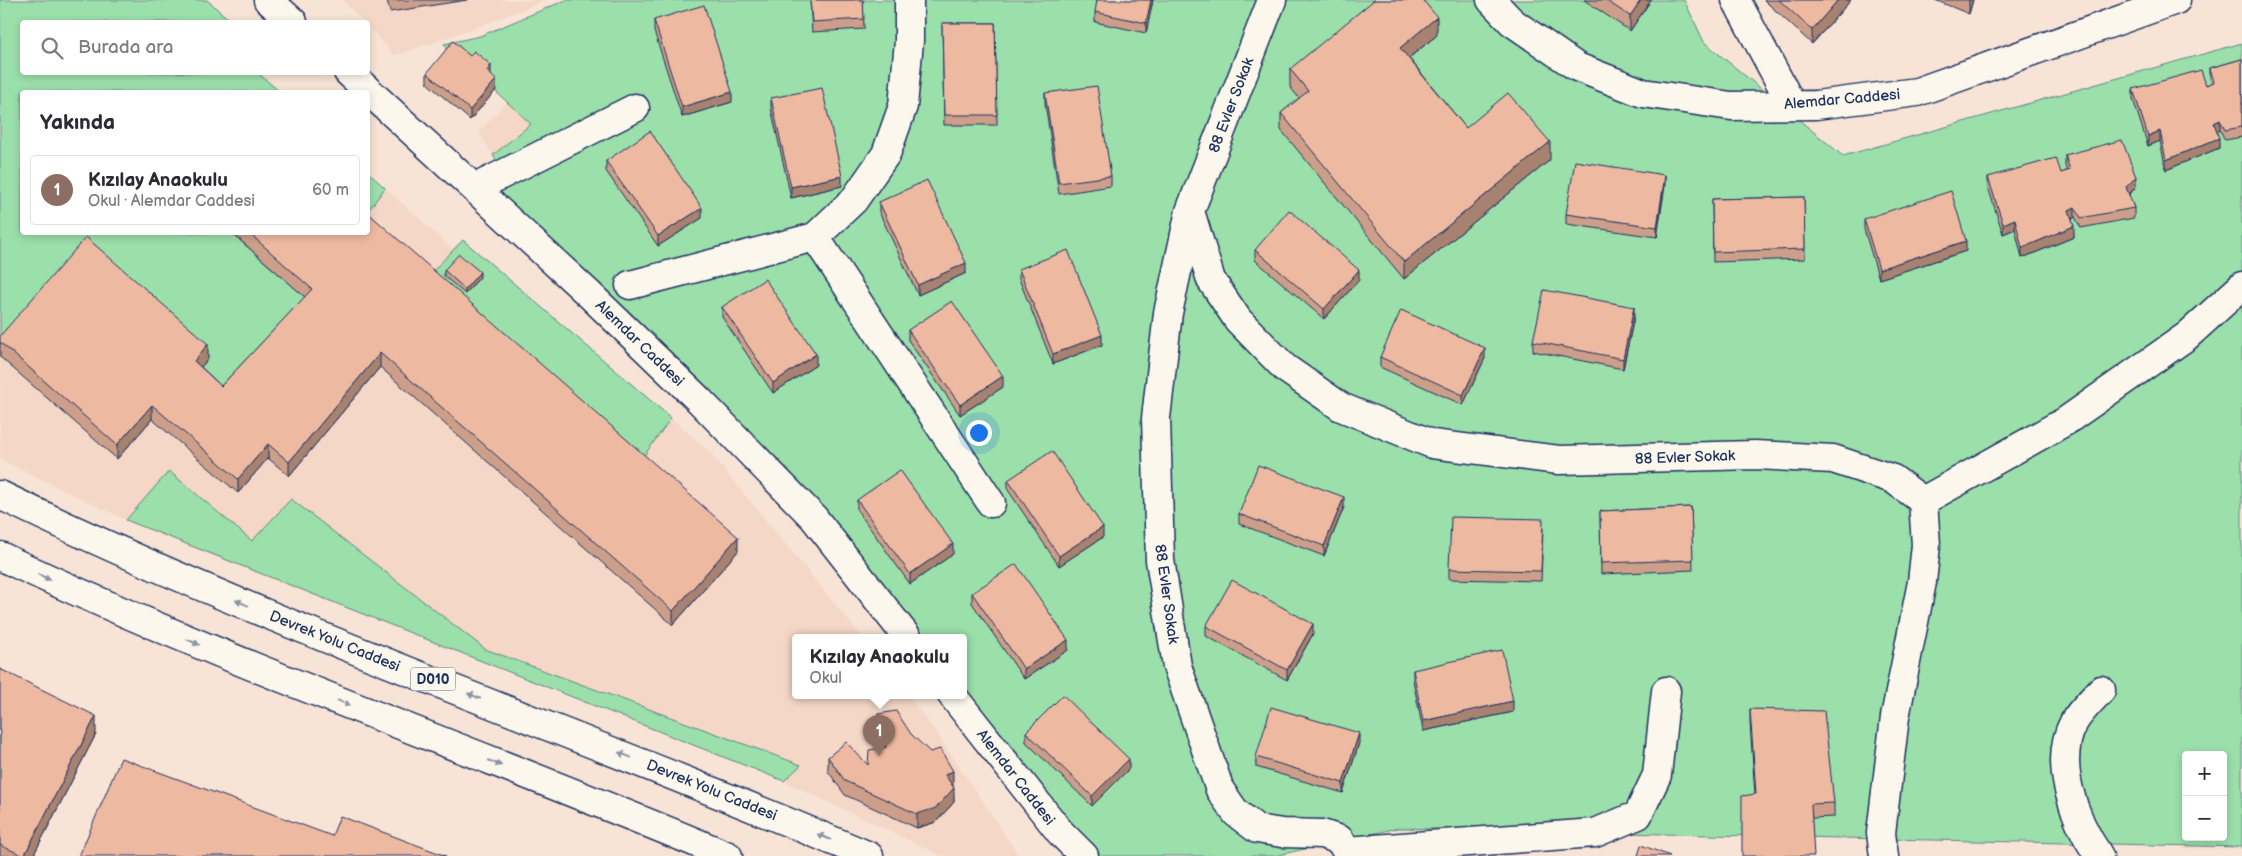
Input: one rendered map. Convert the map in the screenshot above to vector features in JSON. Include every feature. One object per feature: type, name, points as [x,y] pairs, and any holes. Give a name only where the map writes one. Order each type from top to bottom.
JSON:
[{"type":"main road","points":[[268,0],[291,20]]},
{"type":"main road","points":[[630,285],[815,237],[854,200],[886,154],[904,106],[909,41],[909,0]]},
{"type":"main road","name":"88 Evler Sokak","points":[[1272,0],[1190,211],[1168,314],[1156,418],[1160,560],[1177,666],[1220,790],[1236,813],[1257,829],[1282,833],[1331,836],[1340,840],[1346,854]]},
{"type":"main road","name":"Alemdar Caddesi","points":[[1491,0],[1512,22],[1577,67],[1642,93],[1731,106],[1816,105],[1917,92],[2176,0]]},
{"type":"main road","points":[[1736,0],[1792,105]]},
{"type":"main road","name":"Alemdar Caddesi","points":[[351,75],[368,90]]},
{"type":"main road","name":"Alemdar Caddesi","points":[[370,92],[698,399],[814,518],[905,634]]},
{"type":"main road","points":[[474,188],[635,108]]},
{"type":"main road","name":"88 Evler Sokak","points":[[1190,211],[1211,280],[1238,320],[1285,368],[1341,407],[1432,444],[1559,460],[1755,455],[1833,459],[1894,479],[1924,501]]},
{"type":"main road","points":[[815,237],[991,503]]},
{"type":"main road","points":[[1868,856],[1883,844],[1895,717],[1922,582],[1926,545],[1924,501],[2066,421],[2186,336],[2242,286]]},
{"type":"main road","name":"Devrek Yolu Caddesi","points":[[0,495],[87,538],[255,609],[732,798],[869,856]]},
{"type":"main road","points":[[0,556],[60,585],[239,661],[728,856]]},
{"type":"main road","points":[[2099,856],[2087,840],[2068,790],[2066,745],[2074,722],[2101,690]]},
{"type":"main road","points":[[1346,854],[1595,833],[1638,815],[1658,775],[1666,691]]},
{"type":"main road","name":"Alemdar Caddesi","points":[[955,699],[1060,832],[1084,856]]},
{"type":"shaded area","points":[[342,0],[546,0],[395,56],[370,28],[370,20],[362,20]]},
{"type":"shaded area","points":[[508,101],[531,124],[493,155],[479,132]]},
{"type":"shaded area","points":[[370,174],[452,249],[463,240],[707,449],[860,634],[792,634],[792,699],[910,699],[936,732],[1019,856],[942,856],[784,781],[145,529],[0,459],[0,350],[359,235],[370,235]]},
{"type":"green space","points":[[0,0],[207,0],[230,20],[20,20],[20,75],[260,75],[278,90],[20,90],[20,235],[233,235],[312,303],[221,400],[194,375],[208,358],[0,350]]},
{"type":"green space","points":[[566,0],[1684,0],[1704,42],[1843,156],[2242,43],[2242,847],[1398,828],[1274,856],[1084,856],[966,699],[967,634],[908,634],[814,518],[475,188],[500,168],[493,155],[531,124],[444,44],[480,36]]},
{"type":"green space","points":[[370,174],[385,188],[370,208]]},
{"type":"green space","points":[[463,240],[671,418],[638,464],[425,279]]},
{"type":"green space","points":[[169,471],[252,541],[291,499],[485,649],[801,765],[784,781],[126,520]]},
{"type":"building","points":[[810,0],[863,0],[864,19],[812,22]]},
{"type":"building","points":[[1097,0],[1151,0],[1146,23],[1095,12]]},
{"type":"building","points":[[1374,0],[1423,0],[1437,17],[1400,48],[1466,128],[1508,93],[1550,142],[1404,262],[1281,113],[1308,91],[1290,69]]},
{"type":"building","points":[[1605,0],[1641,0],[1630,16]]},
{"type":"building","points":[[1779,0],[1838,0],[1812,30]]},
{"type":"building","points":[[704,5],[732,92],[682,107],[654,20]]},
{"type":"building","points":[[942,23],[995,23],[997,115],[944,115]]},
{"type":"building","points":[[453,41],[470,56],[474,51],[491,65],[487,71],[496,80],[470,110],[427,73]]},
{"type":"building","points":[[2242,59],[2242,127],[2225,130],[2220,120],[2214,123],[2219,138],[2166,160],[2160,131],[2148,136],[2133,89],[2201,70],[2206,85],[2214,82],[2210,68]]},
{"type":"building","points":[[1097,86],[1111,176],[1059,183],[1045,93]]},
{"type":"building","points":[[822,88],[842,176],[791,187],[771,98]]},
{"type":"building","points":[[650,131],[702,208],[658,236],[606,161]]},
{"type":"building","points":[[2122,140],[2136,177],[2126,187],[2134,208],[2081,218],[2075,207],[2069,210],[2074,226],[2022,248],[2015,219],[2003,224],[1988,177],[2056,158],[2061,173],[2070,170],[2065,155]]},
{"type":"building","points":[[1575,161],[1665,175],[1657,227],[1566,214]]},
{"type":"building","points":[[927,180],[966,263],[918,285],[879,202]]},
{"type":"building","points":[[1951,191],[1966,241],[1879,269],[1864,219]]},
{"type":"building","points":[[1804,197],[1805,249],[1713,252],[1712,199]]},
{"type":"building","points":[[1289,210],[1359,270],[1324,309],[1255,250]]},
{"type":"building","points":[[370,215],[738,537],[673,611],[380,353],[289,462],[268,444],[238,479],[152,405],[117,445],[0,342],[0,336],[86,237],[208,344],[194,361],[221,386],[312,289],[251,235],[370,235]]},
{"type":"building","points":[[1068,250],[1102,335],[1053,354],[1019,269]]},
{"type":"building","points":[[459,254],[480,272],[465,289],[444,270]]},
{"type":"building","points":[[765,279],[816,354],[773,383],[722,307]]},
{"type":"building","points":[[1544,290],[1634,307],[1623,359],[1533,341]]},
{"type":"building","points":[[952,301],[1003,376],[960,405],[908,330]]},
{"type":"building","points":[[1401,310],[1485,348],[1463,395],[1380,357]]},
{"type":"building","points":[[1052,451],[1103,527],[1059,556],[1008,480]]},
{"type":"building","points":[[1258,465],[1344,497],[1324,546],[1239,514]]},
{"type":"building","points":[[900,470],[953,544],[910,574],[857,500]]},
{"type":"building","points":[[1691,507],[1693,560],[1601,563],[1600,511]]},
{"type":"building","points":[[1451,517],[1543,519],[1541,571],[1449,569]]},
{"type":"building","points":[[1016,564],[1068,640],[1024,669],[972,593]]},
{"type":"building","points":[[1232,580],[1313,624],[1287,670],[1206,626]]},
{"type":"building","points":[[1502,650],[1513,701],[1423,721],[1413,670]]},
{"type":"building","points":[[0,669],[96,716],[24,856],[0,845]]},
{"type":"building","points":[[1063,695],[1129,759],[1092,796],[1026,732]]},
{"type":"building","points":[[1271,707],[1359,733],[1343,783],[1256,757]]},
{"type":"building","points":[[1750,709],[1824,711],[1834,803],[1811,804],[1814,856],[1742,856],[1742,796],[1756,794]]},
{"type":"building","points":[[896,711],[911,734],[930,752],[940,749],[953,771],[945,775],[954,788],[936,808],[917,814],[845,781],[828,757],[846,742],[868,765],[869,750],[886,747],[878,714]]},
{"type":"building","points":[[121,758],[332,836],[340,816],[446,856],[79,856]]},
{"type":"building","points":[[1641,845],[1670,856],[1638,856]]},
{"type":"place","name":"Kızılay Anaokulu","points":[[879,756]]}]
